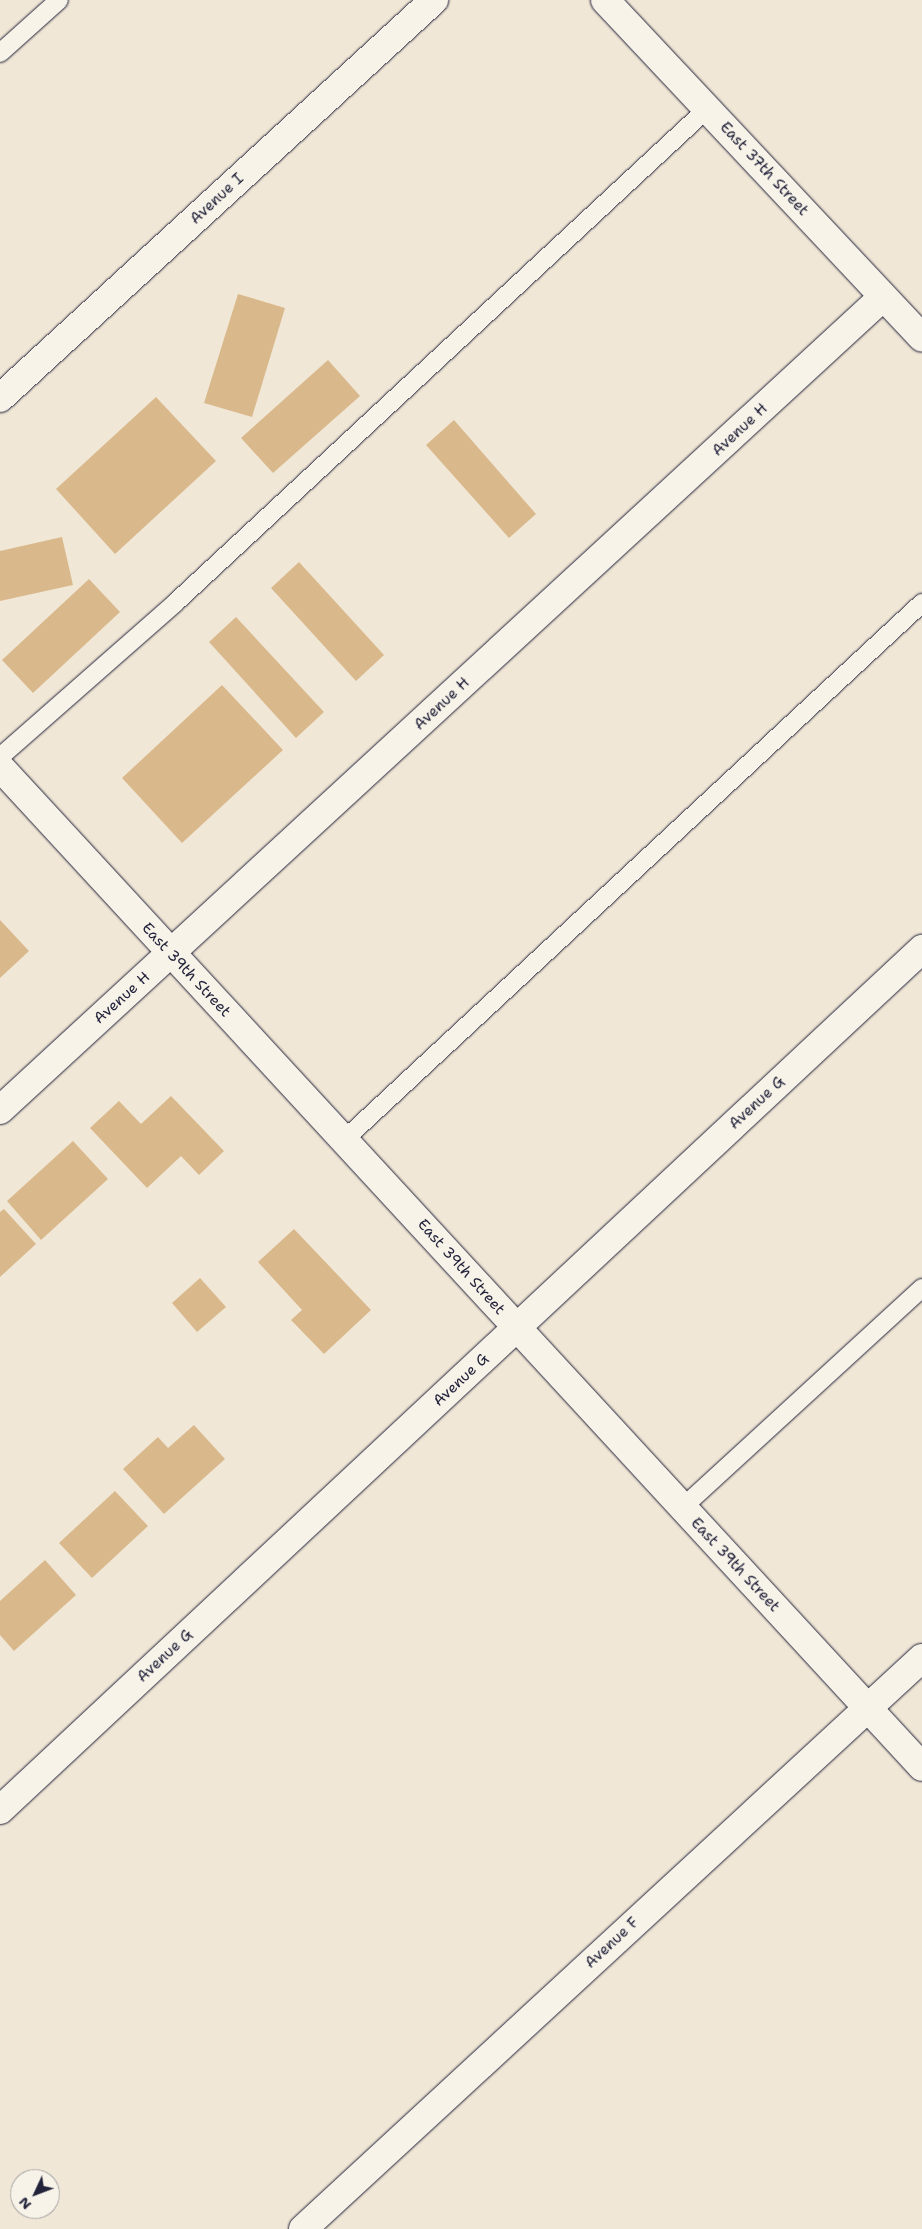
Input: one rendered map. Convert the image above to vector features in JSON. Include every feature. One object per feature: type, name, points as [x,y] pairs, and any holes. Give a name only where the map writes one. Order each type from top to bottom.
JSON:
[{"type":"street","name":"Avenue I","points":[[0,398],[434,0]]},
{"type":"street","name":"East 37th Street","points":[[605,0],[922,338]]},
{"type":"street","name":"Avenue H","points":[[0,1110],[883,297]]},
{"type":"street","name":"East 39th Street","points":[[0,767],[170,954],[345,1139],[516,1329],[922,1766]]},
{"type":"street","name":"Avenue G","points":[[0,1810],[922,949]]},
{"type":"street","name":"Avenue F","points":[[303,2229],[922,1658]]},
{"type":"lane","points":[[0,53],[58,0]]},
{"type":"lane","points":[[0,757],[182,596],[707,109]]},
{"type":"lane","points":[[345,1139],[922,603]]},
{"type":"lane","points":[[682,1508],[922,1288]]},
{"type":"building","points":[[238,294],[285,308],[252,417],[204,403]]},
{"type":"building","points":[[328,360],[360,396],[273,473],[241,438]]},
{"type":"building","points":[[156,397],[216,461],[115,554],[56,489]]},
{"type":"building","points":[[454,420],[536,514],[509,538],[426,445]]},
{"type":"building","points":[[62,537],[73,585],[0,601],[0,551]]},
{"type":"building","points":[[299,562],[384,655],[356,681],[271,588]]},
{"type":"building","points":[[89,579],[120,612],[33,693],[2,660]]},
{"type":"building","points":[[236,617],[324,712],[296,738],[209,642]]},
{"type":"building","points":[[222,685],[283,750],[182,843],[122,778]]},
{"type":"building","points":[[0,920],[29,951],[0,978]]},
{"type":"building","points":[[171,1096],[224,1151],[199,1175],[181,1156],[147,1188],[90,1128],[119,1101],[141,1124]]},
{"type":"building","points":[[73,1141],[108,1179],[41,1240],[7,1201]]},
{"type":"building","points":[[4,1209],[36,1244],[0,1277],[0,1212]]},
{"type":"building","points":[[294,1229],[371,1310],[324,1354],[291,1320],[302,1310],[258,1262]]},
{"type":"building","points":[[200,1278],[226,1307],[197,1332],[172,1303]]},
{"type":"building","points":[[194,1425],[225,1459],[164,1514],[123,1469],[158,1437],[168,1448]]},
{"type":"building","points":[[115,1491],[148,1526],[92,1578],[59,1543]]},
{"type":"building","points":[[45,1560],[76,1595],[14,1651],[0,1635],[0,1601]]}]
